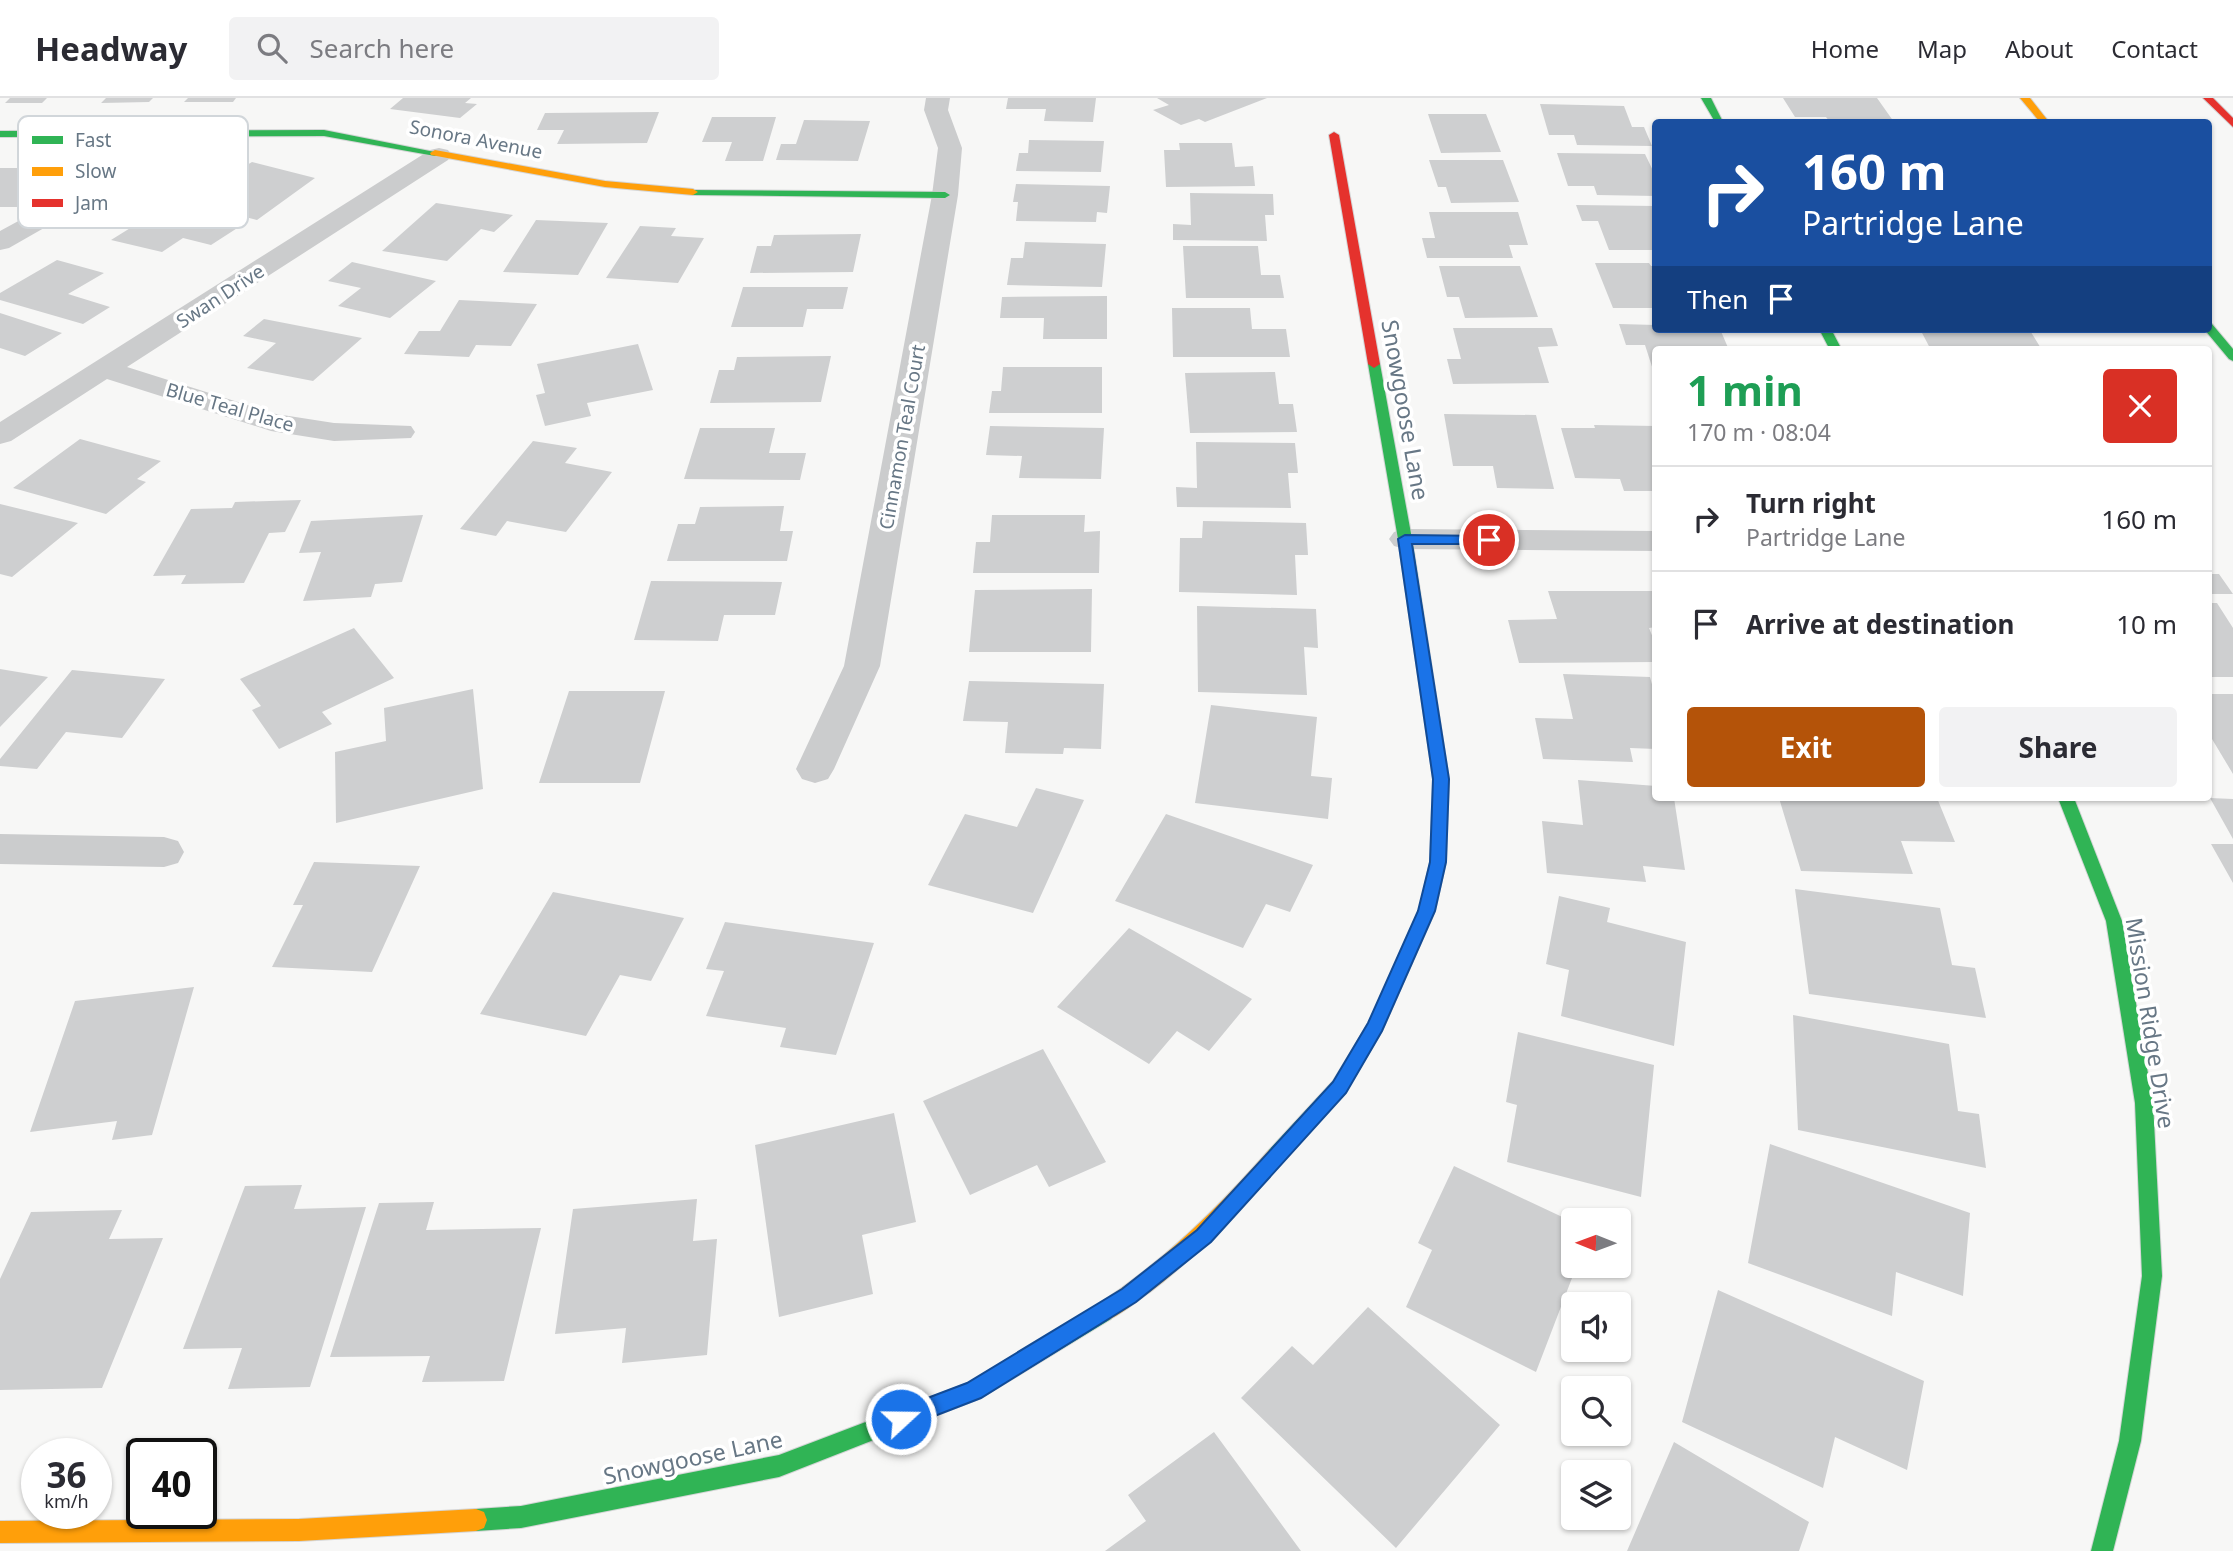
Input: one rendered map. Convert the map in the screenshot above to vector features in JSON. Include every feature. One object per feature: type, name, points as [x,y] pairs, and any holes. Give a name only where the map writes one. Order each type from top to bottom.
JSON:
[{"type":"main road","points":[[1706,98],[1717,119]]},
{"type":"main road","points":[[2025,98],[2042,119]]},
{"type":"main road","points":[[2208,98],[2233,124]]},
{"type":"main road","name":"Sonora Avenue","points":[[248,132],[324,133],[362,138],[439,155],[605,184],[687,192],[945,195]]},
{"type":"main road","name":"Sonora Avenue","points":[[0,134],[18,134]]},
{"type":"main road","name":"Snowgoose Lane","points":[[0,1532],[295,1540],[522,1517],[779,1466],[974,1391],[1129,1296],[1204,1236],[1339,1087],[1376,1026],[1427,911],[1438,862],[1441,779],[1405,539],[1334,135]]},
{"type":"main road","points":[[2212,331],[2233,357]]},
{"type":"main road","name":"Mission Ridge Drive","points":[[2068,801],[2114,921],[2145,1116],[2152,1276],[2130,1441],[2102,1551]]},
{"type":"street","name":"Cinnamon Teal Court","points":[[815,769],[862,666],[945,195],[950,148],[936,110],[938,98]]},
{"type":"street","name":"Swan Drive","points":[[0,435],[439,155]]},
{"type":"street","points":[[0,242],[25,228]]},
{"type":"street","name":"Blue Teal Place","points":[[105,369],[271,422],[334,432],[400,432]]},
{"type":"street","points":[[1405,539],[1652,541]]},
{"type":"street","points":[[0,849],[164,852]]},
{"type":"building","points":[[10,98],[47,98],[42,103],[5,103]]},
{"type":"building","points":[[106,98],[153,98],[149,102],[101,103]]},
{"type":"building","points":[[188,98],[236,98],[233,102],[184,102]]},
{"type":"building","points":[[403,98],[471,98],[465,103],[477,104],[460,118],[390,109]]},
{"type":"building","points":[[1008,98],[1096,98],[1093,122],[1044,121],[1046,109],[1006,109]]},
{"type":"building","points":[[1157,98],[1267,98],[1205,122],[1199,119],[1181,125],[1153,110],[1169,105]]},
{"type":"building","points":[[1783,98],[1877,98],[1892,119],[1828,119],[1795,117]]},
{"type":"building","points":[[1540,104],[1624,106],[1632,127],[1644,127],[1652,146],[1577,145],[1574,135],[1549,135]]},
{"type":"building","points":[[659,112],[647,143],[557,144],[564,130],[537,130],[545,113]]},
{"type":"building","points":[[1428,114],[1486,114],[1501,152],[1441,153]]},
{"type":"building","points":[[712,117],[776,117],[763,161],[725,161],[732,142],[702,142]]},
{"type":"building","points":[[804,120],[870,121],[858,161],[776,160],[781,144],[796,144]]},
{"type":"building","points":[[1029,140],[1104,141],[1101,172],[1016,171],[1019,153],[1028,153]]},
{"type":"building","points":[[1179,143],[1232,143],[1235,167],[1253,166],[1255,186],[1166,187],[1164,150],[1180,150]]},
{"type":"building","points":[[1557,153],[1645,154],[1652,169],[1652,196],[1597,195],[1594,186],[1568,186]]},
{"type":"building","points":[[1429,160],[1503,160],[1519,202],[1451,203],[1446,187],[1438,187]]},
{"type":"building","points":[[252,162],[315,178],[257,220],[248,218],[248,164]]},
{"type":"building","points":[[0,168],[18,168],[18,206],[0,207]]},
{"type":"building","points":[[1016,184],[1110,186],[1107,213],[1097,212],[1096,222],[1016,221],[1018,202],[1013,202]]},
{"type":"building","points":[[1190,193],[1273,194],[1274,215],[1265,215],[1267,241],[1173,240],[1173,224],[1191,225]]},
{"type":"building","points":[[436,203],[513,215],[494,232],[481,229],[447,261],[382,251]]},
{"type":"building","points":[[1576,205],[1652,206],[1652,250],[1609,250],[1598,221],[1582,221]]},
{"type":"building","points":[[1429,212],[1518,212],[1528,245],[1509,245],[1513,258],[1427,258],[1422,238],[1435,238]]},
{"type":"building","points":[[536,220],[608,223],[578,275],[503,272]]},
{"type":"building","points":[[640,226],[676,228],[671,236],[704,238],[678,283],[606,278]]},
{"type":"building","points":[[130,228],[237,228],[211,245],[183,238],[162,252],[111,240]]},
{"type":"building","points":[[861,234],[853,272],[750,273],[757,246],[771,246],[774,235]]},
{"type":"building","points":[[1025,242],[1106,244],[1102,287],[1007,285],[1011,258],[1023,258]]},
{"type":"building","points":[[1183,246],[1258,246],[1261,275],[1280,275],[1284,298],[1186,298]]},
{"type":"building","points":[[57,260],[104,273],[68,294],[110,307],[83,324],[0,300],[0,293]]},
{"type":"building","points":[[352,262],[436,281],[390,318],[338,306],[361,288],[328,281]]},
{"type":"building","points":[[1595,263],[1649,263],[1652,266],[1652,308],[1613,308]]},
{"type":"building","points":[[1439,266],[1520,266],[1538,317],[1465,318],[1459,297],[1447,297]]},
{"type":"building","points":[[743,287],[848,287],[843,309],[807,309],[803,327],[731,327]]},
{"type":"building","points":[[1107,296],[1107,339],[1043,339],[1044,318],[1000,318],[1002,297]]},
{"type":"building","points":[[459,300],[537,304],[511,346],[476,345],[469,357],[404,354],[419,331],[440,331]]},
{"type":"building","points":[[1172,308],[1250,308],[1252,329],[1286,329],[1290,357],[1173,357]]},
{"type":"building","points":[[0,313],[62,333],[25,356],[0,348]]},
{"type":"building","points":[[264,319],[362,338],[313,381],[247,368],[276,343],[243,336]]},
{"type":"building","points":[[1619,324],[1652,325],[1652,333],[1722,333],[1727,346],[1652,346],[1652,367],[1645,345],[1626,345]]},
{"type":"building","points":[[1453,328],[1552,328],[1558,346],[1538,347],[1549,383],[1453,384],[1447,359],[1461,359]]},
{"type":"building","points":[[1922,333],[2031,333],[2040,346],[1929,346]]},
{"type":"building","points":[[638,344],[653,390],[587,403],[591,416],[545,426],[536,395],[545,393],[537,364]]},
{"type":"building","points":[[831,356],[821,402],[710,403],[719,370],[734,370],[737,357]]},
{"type":"building","points":[[1003,367],[1102,367],[1102,413],[989,413],[992,391],[1001,391]]},
{"type":"building","points":[[1275,372],[1279,404],[1293,404],[1297,432],[1190,433],[1185,373]]},
{"type":"building","points":[[1444,414],[1536,415],[1554,489],[1497,488],[1493,466],[1453,466]]},
{"type":"building","points":[[1594,425],[1652,426],[1652,491],[1624,491],[1620,479],[1575,478],[1561,428],[1595,428]]},
{"type":"building","points":[[990,426],[1104,428],[1101,479],[1019,478],[1022,456],[986,455]]},
{"type":"building","points":[[700,428],[775,428],[769,453],[806,453],[800,480],[684,479]]},
{"type":"building","points":[[80,439],[161,461],[137,479],[146,482],[106,514],[13,488]]},
{"type":"building","points":[[533,441],[577,448],[565,463],[612,472],[566,532],[507,521],[496,536],[460,529]]},
{"type":"building","points":[[1196,442],[1295,443],[1298,473],[1288,473],[1291,508],[1177,507],[1176,487],[1197,488]]},
{"type":"building","points":[[301,500],[285,532],[269,533],[244,583],[181,584],[186,575],[153,576],[191,509],[232,508],[235,502]]},
{"type":"building","points":[[0,504],[78,523],[12,577],[0,574]]},
{"type":"building","points":[[784,506],[780,531],[793,531],[787,561],[667,561],[678,524],[695,524],[700,507]]},
{"type":"building","points":[[423,515],[402,582],[375,584],[371,597],[303,601],[321,552],[299,553],[311,521]]},
{"type":"building","points":[[992,515],[1085,515],[1084,532],[1100,531],[1099,573],[973,573],[976,542],[990,542]]},
{"type":"building","points":[[1203,521],[1306,523],[1308,555],[1295,555],[1297,595],[1179,592],[1180,538],[1202,538]]},
{"type":"building","points":[[2212,574],[2219,574],[2233,594],[2212,594]]},
{"type":"building","points":[[651,581],[782,582],[775,615],[724,615],[718,641],[634,640]]},
{"type":"building","points":[[1092,589],[1091,652],[969,652],[975,590]]},
{"type":"building","points":[[1548,591],[1652,591],[1652,628],[1649,628],[1652,635],[1652,662],[1519,663],[1508,620],[1557,619]]},
{"type":"building","points":[[2212,603],[2217,603],[2233,628],[2233,677],[2212,677]]},
{"type":"building","points":[[1197,606],[1316,609],[1318,648],[1304,647],[1307,695],[1198,692]]},
{"type":"building","points":[[354,628],[394,678],[322,712],[332,724],[279,749],[252,710],[261,706],[240,679]]},
{"type":"building","points":[[0,669],[48,677],[0,727]]},
{"type":"building","points":[[72,670],[165,679],[122,738],[66,732],[37,769],[0,766],[0,759]]},
{"type":"building","points":[[1563,674],[1650,677],[1652,749],[1630,748],[1633,762],[1543,759],[1535,718],[1573,719]]},
{"type":"building","points":[[969,681],[1104,684],[1101,749],[1064,748],[1063,754],[1005,753],[1008,722],[963,721]]},
{"type":"building","points":[[473,689],[483,789],[336,823],[335,752],[386,741],[384,708]]},
{"type":"building","points":[[569,691],[665,691],[640,783],[539,783]]},
{"type":"building","points":[[2212,694],[2233,694],[2233,774],[2212,739]]},
{"type":"building","points":[[1211,705],[1317,717],[1311,776],[1332,778],[1328,819],[1195,803]]},
{"type":"building","points":[[1578,780],[1652,786],[1652,801],[1674,801],[1685,870],[1643,866],[1646,882],[1547,873],[1542,821],[1583,825]]},
{"type":"building","points":[[1036,788],[1084,800],[1033,913],[928,885],[965,814],[1017,827]]},
{"type":"building","points":[[2212,798],[2233,799],[2233,839],[2212,801]]},
{"type":"building","points":[[1780,801],[1938,801],[1955,842],[1901,841],[1913,874],[1801,871]]},
{"type":"building","points":[[1166,814],[1313,865],[1290,912],[1266,904],[1243,948],[1115,901]]},
{"type":"building","points":[[2211,844],[2233,844],[2233,883]]},
{"type":"building","points":[[314,862],[420,866],[372,972],[272,967],[303,905],[293,905]]},
{"type":"building","points":[[1795,889],[1940,908],[1952,965],[1975,968],[1986,1018],[1809,994]]},
{"type":"building","points":[[553,892],[684,918],[651,981],[620,975],[586,1036],[480,1014]]},
{"type":"building","points":[[1559,896],[1610,908],[1607,922],[1686,942],[1674,1046],[1561,1016],[1569,970],[1546,964]]},
{"type":"building","points":[[725,922],[874,943],[836,1055],[780,1047],[786,1028],[706,1016],[724,971],[706,969]]},
{"type":"building","points":[[1129,928],[1252,999],[1209,1051],[1177,1031],[1149,1064],[1057,1007]]},
{"type":"building","points":[[194,987],[152,1135],[112,1140],[117,1121],[30,1132],[75,1001]]},
{"type":"building","points":[[1793,1015],[1949,1044],[1958,1111],[1979,1114],[1986,1168],[1798,1130]]},
{"type":"building","points":[[1518,1032],[1654,1065],[1641,1197],[1507,1162],[1517,1105],[1506,1102]]},
{"type":"building","points":[[1043,1049],[1106,1162],[1049,1187],[1037,1165],[970,1195],[923,1101]]},
{"type":"building","points":[[894,1113],[916,1222],[862,1235],[873,1294],[779,1317],[755,1145]]},
{"type":"building","points":[[1770,1144],[1970,1213],[1963,1296],[1896,1272],[1892,1316],[1748,1263]]},
{"type":"building","points":[[1454,1166],[1561,1216],[1561,1278],[1572,1278],[1567,1292],[1561,1292],[1561,1307],[1536,1372],[1406,1307],[1432,1250],[1418,1243]]},
{"type":"building","points":[[302,1185],[294,1209],[366,1207],[310,1387],[228,1389],[242,1348],[183,1349],[245,1186]]},
{"type":"building","points":[[697,1199],[693,1241],[717,1239],[707,1355],[622,1363],[626,1328],[555,1334],[573,1209]]},
{"type":"building","points":[[434,1202],[426,1230],[541,1228],[504,1381],[422,1382],[430,1356],[330,1357],[379,1203]]},
{"type":"building","points":[[122,1210],[109,1239],[163,1238],[102,1388],[0,1390],[0,1279],[31,1212]]},
{"type":"building","points":[[1718,1290],[1924,1381],[1907,1470],[1835,1437],[1823,1488],[1682,1422]]},
{"type":"building","points":[[1368,1307],[1500,1425],[1396,1548],[1241,1398],[1292,1346],[1313,1365]]},
{"type":"building","points":[[1214,1432],[1301,1551],[1105,1551],[1146,1521],[1128,1495]]},
{"type":"building","points":[[1674,1442],[1809,1522],[1799,1551],[1627,1551]]},
{"type":"traffic: fast","points":[[1706,98],[1717,119]]},
{"type":"traffic: fast","points":[[248,133],[324,133],[435,153]]},
{"type":"traffic: fast","points":[[0,134],[18,134]]},
{"type":"traffic: fast","points":[[693,192],[945,195]]},
{"type":"traffic: fast","points":[[2212,331],[2233,357]]},
{"type":"traffic: fast","points":[[1827,333],[1834,346]]},
{"type":"traffic: fast","points":[[1276,1156],[1339,1087],[1376,1026],[1427,911],[1438,862],[1441,779],[1405,539],[1374,364]]},
{"type":"traffic: fast","points":[[2067,801],[2114,921],[2144,1103],[2152,1276],[2130,1441],[2102,1551]]},
{"type":"traffic: fast","points":[[476,1520],[521,1517],[779,1466],[974,1391],[1104,1312]]},
{"type":"traffic: slow","points":[[2025,98],[2042,119]]},
{"type":"traffic: slow","points":[[435,153],[605,184],[693,192]]},
{"type":"traffic: slow","points":[[1104,1312],[1153,1278],[1196,1240],[1276,1156]]},
{"type":"traffic: slow","points":[[0,1532],[299,1530],[476,1520]]},
{"type":"traffic: jam","points":[[2208,98],[2233,124]]},
{"type":"traffic: jam","points":[[1334,135],[1374,364]]},
{"type":"route","points":[[901,1419],[974,1391],[1129,1296],[1204,1236],[1339,1087],[1376,1026],[1427,911],[1438,862],[1441,779],[1405,539],[1489,540]]}]
